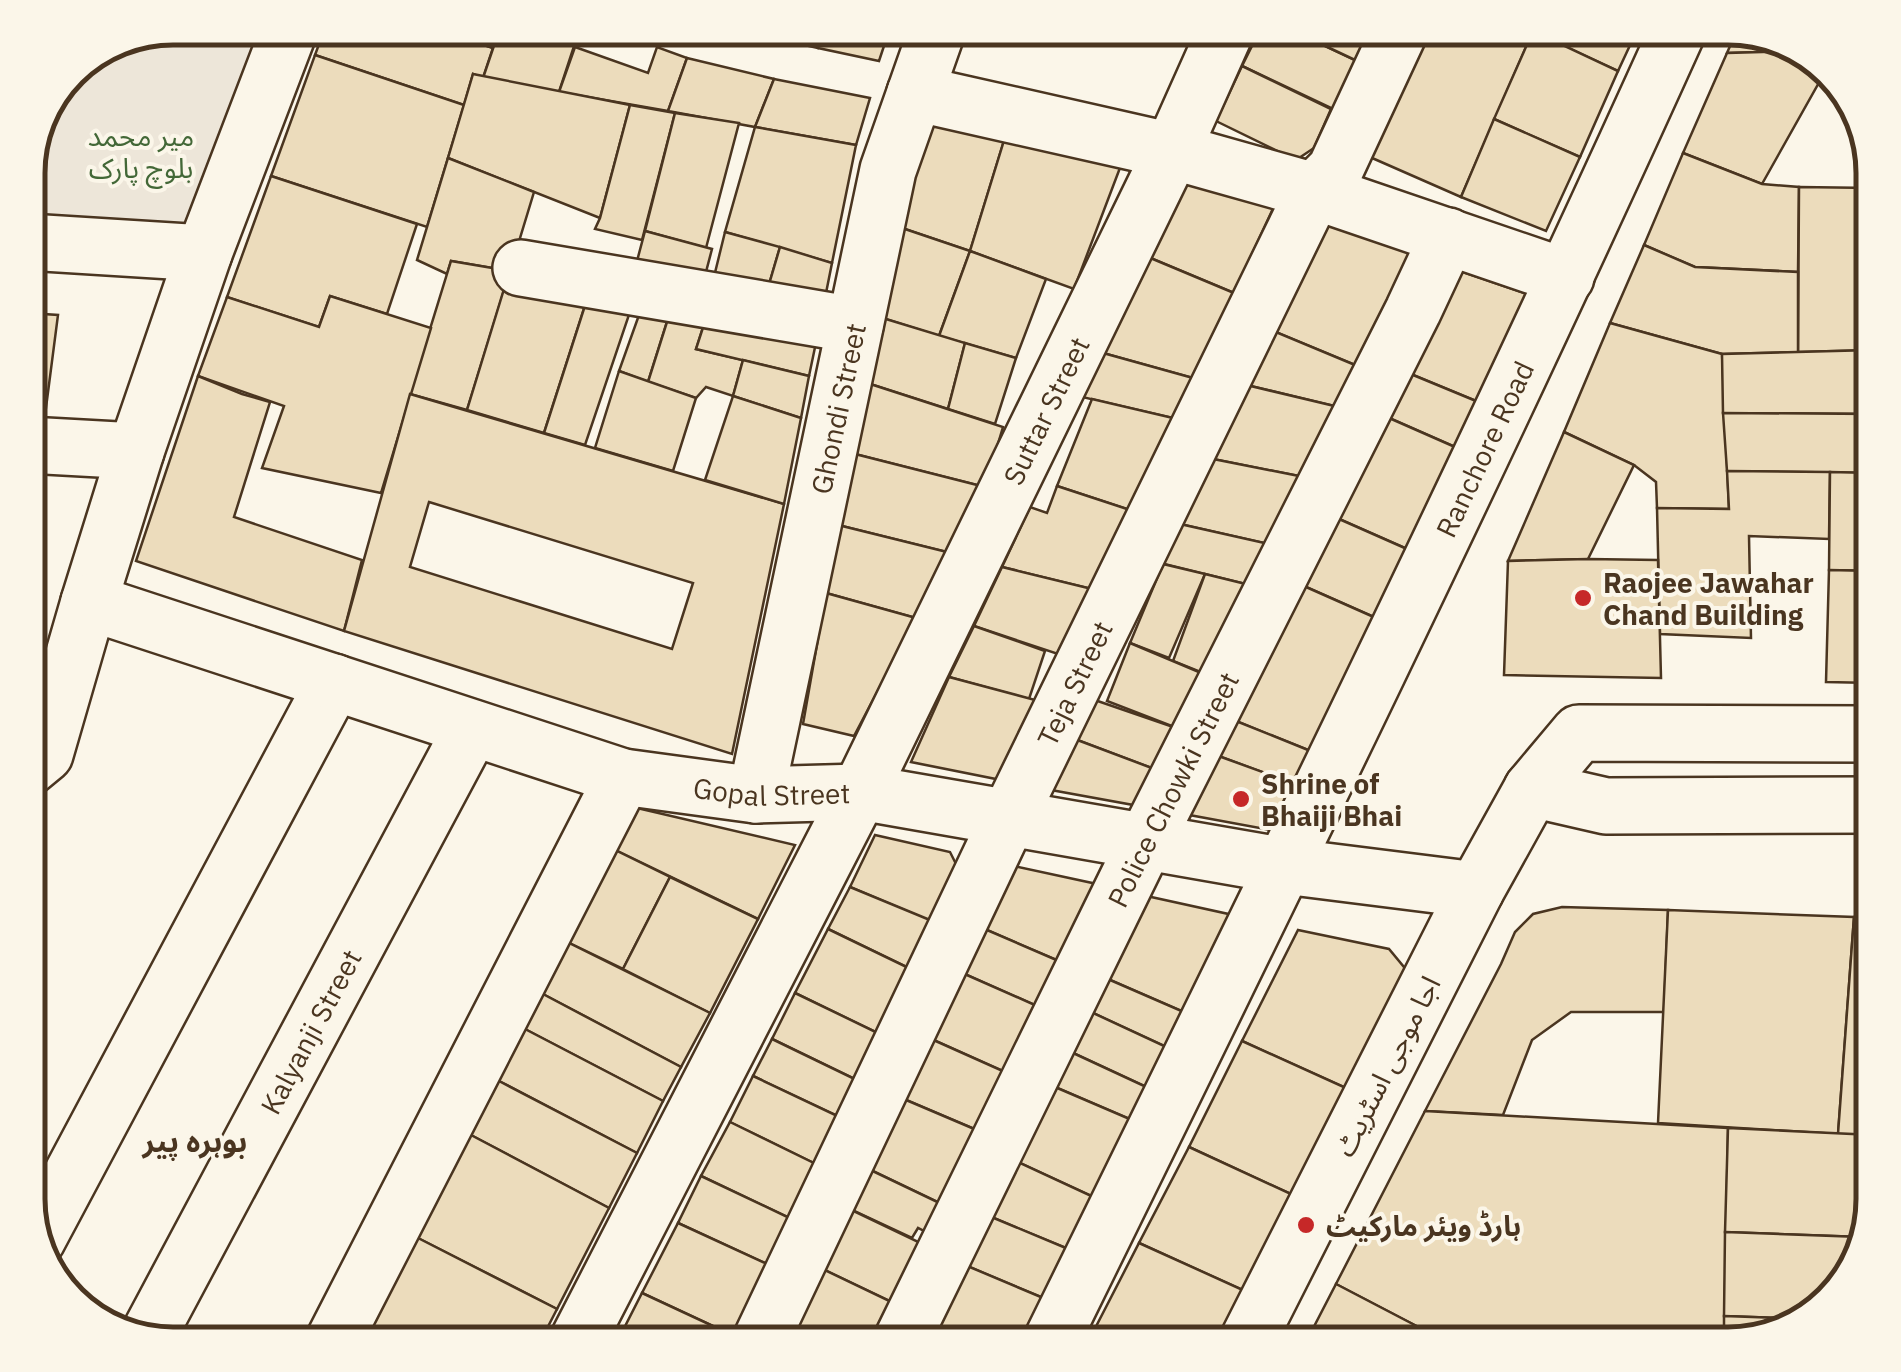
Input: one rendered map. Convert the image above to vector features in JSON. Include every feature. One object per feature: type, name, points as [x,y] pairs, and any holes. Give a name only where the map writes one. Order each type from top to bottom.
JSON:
[{"type":"street","points":[[45,754],[136,451],[204,253],[284,45]]},
{"type":"street","name":"Ghondi Street","points":[[756,795],[888,170],[932,45]]},
{"type":"street","name":"Suttar Street","points":[[585,1327],[860,792],[1220,45]]},
{"type":"street","name":"Teja Street","points":[[766,1327],[1314,191],[1335,170],[1393,45]]},
{"type":"street","name":"Ranchore Road","points":[[1058,1327],[1285,866],[1566,277],[1671,45]]},
{"type":"street","points":[[915,92],[1172,151],[1314,191],[1566,277]]},
{"type":"street","name":"Police Chowki Street","points":[[908,1327],[1448,236]]},
{"type":"street","points":[[45,243],[204,253]]},
{"type":"street","points":[[521,268],[855,325]]},
{"type":"street","points":[[45,446],[136,451]]},
{"type":"street","name":"Gopal Street","points":[[90,602],[623,777],[756,795],[860,792],[1285,866],[1476,890]]},
{"type":"street","points":[[47,1219],[334,682]]},
{"type":"street","name":"Kalyanji Street","points":[[154,1325],[472,728]]},
{"type":"street","name":"اجا موجی اسٹریٹ","points":[[1255,1327],[1476,890],[1532,789],[1579,732],[1856,734]]},
{"type":"street","points":[[341,1327],[623,777]]},
{"type":"street","points":[[1532,789],[1606,806],[1856,805]]},
{"type":"green space","name":"میر محمد بلوچ پارک","points":[[173,45],[284,45],[204,253],[45,243],[45,165],[55,124],[83,83],[124,55],[148,47]]},
{"type":"building","points":[[319,45],[493,48],[483,78],[473,74],[464,105],[315,55]]},
{"type":"building","points":[[494,45],[574,45],[559,92],[483,78]]},
{"type":"building","points":[[819,45],[884,45],[879,61],[818,48]]},
{"type":"building","points":[[1252,45],[1323,45],[1372,68],[1350,117],[1242,66]]},
{"type":"building","points":[[1323,45],[1382,45],[1372,68]]},
{"type":"building","points":[[1413,45],[1527,45],[1461,197],[1363,154]]},
{"type":"building","points":[[1527,45],[1563,45],[1618,71],[1580,157],[1494,119]]},
{"type":"building","points":[[1561,45],[1630,45],[1618,71]]},
{"type":"building","points":[[1730,45],[1768,52],[1727,53]]},
{"type":"building","points":[[575,47],[648,73],[657,47],[687,58],[668,111],[559,92]]},
{"type":"building","points":[[1769,52],[1806,71],[1818,83],[1762,184],[1683,153],[1727,53]]},
{"type":"building","points":[[315,55],[464,105],[427,227],[271,176]]},
{"type":"building","points":[[687,58],[774,79],[755,127],[668,111]]},
{"type":"building","points":[[1242,66],[1331,109],[1314,148],[1296,160],[1216,121]]},
{"type":"building","points":[[473,74],[630,105],[600,218],[448,158]]},
{"type":"building","points":[[774,79],[870,98],[856,145],[755,127]]},
{"type":"building","points":[[630,105],[675,113],[642,240],[595,229]]},
{"type":"building","points":[[928,111],[1010,121],[970,251],[899,227]]},
{"type":"building","points":[[675,113],[739,123],[706,248],[645,231]]},
{"type":"building","points":[[1494,119],[1580,157],[1546,231],[1461,197]]},
{"type":"building","points":[[1010,121],[1126,152],[1074,289],[970,251]]},
{"type":"building","points":[[755,127],[856,145],[832,263],[725,232]]},
{"type":"building","points":[[1683,153],[1762,184],[1799,187],[1798,272],[1695,267],[1644,245]]},
{"type":"building","points":[[448,158],[534,192],[510,271],[451,261],[447,274],[417,260]]},
{"type":"building","points":[[1190,168],[1276,202],[1234,293],[1148,257]]},
{"type":"building","points":[[271,176],[417,224],[387,314],[330,296],[319,327],[227,297]]},
{"type":"building","points":[[1799,187],[1856,188],[1856,350],[1798,352]]},
{"type":"building","points":[[1319,216],[1421,257],[1367,370],[1266,328]]},
{"type":"building","points":[[899,227],[970,251],[939,336],[876,316]]},
{"type":"building","points":[[645,231],[712,249],[702,287],[633,276]]},
{"type":"building","points":[[725,232],[780,247],[765,298],[711,289]]},
{"type":"building","points":[[1644,245],[1695,267],[1798,272],[1798,352],[1722,354],[1610,323]]},
{"type":"building","points":[[780,247],[832,263],[823,308],[765,298]]},
{"type":"building","points":[[970,251],[1046,279],[1016,358],[939,336]]},
{"type":"building","points":[[1148,257],[1234,293],[1193,378],[1103,353]]},
{"type":"building","points":[[451,261],[510,271],[467,410],[410,394]]},
{"type":"building","points":[[1451,268],[1527,294],[1476,401],[1401,370]]},
{"type":"building","points":[[508,276],[590,290],[544,433],[467,410]]},
{"type":"building","points":[[590,290],[634,300],[585,445],[544,433]]},
{"type":"building","points":[[330,296],[431,328],[381,493],[262,468],[284,406],[198,376],[227,297],[319,327]]},
{"type":"building","points":[[644,301],[672,306],[648,382],[619,371]]},
{"type":"building","points":[[672,306],[708,312],[696,349],[743,360],[733,396],[706,387],[696,398],[648,382]]},
{"type":"building","points":[[708,312],[818,333],[809,376],[696,349]]},
{"type":"building","points":[[45,314],[58,315],[45,416]]},
{"type":"building","points":[[876,316],[965,343],[948,409],[864,382]]},
{"type":"building","points":[[1610,323],[1722,354],[1729,509],[1657,508],[1656,482],[1634,465],[1564,432]]},
{"type":"building","points":[[1266,328],[1367,370],[1347,409],[1238,383]]},
{"type":"building","points":[[965,343],[1016,358],[995,424],[948,409]]},
{"type":"building","points":[[1856,350],[1856,414],[1723,413],[1722,354]]},
{"type":"building","points":[[1103,353],[1193,378],[1173,418],[1082,397]]},
{"type":"building","points":[[743,360],[809,376],[801,418],[733,396]]},
{"type":"building","points":[[1401,370],[1476,401],[1455,447],[1380,414]]},
{"type":"building","points":[[619,371],[696,398],[673,471],[595,448]]},
{"type":"building","points":[[198,376],[270,402],[234,517],[362,560],[344,631],[136,561]]},
{"type":"building","points":[[864,382],[1003,427],[985,487],[851,453]]},
{"type":"building","points":[[1238,383],[1347,409],[1314,479],[1203,457]]},
{"type":"building","points":[[410,394],[784,504],[732,754],[344,631]],"holes":[[[429,502],[693,583],[672,649],[410,567]]]},
{"type":"building","points":[[733,396],[801,418],[784,504],[705,480]]},
{"type":"building","points":[[1092,399],[1173,418],[1130,510],[1057,486]]},
{"type":"building","points":[[1723,413],[1856,414],[1856,473],[1727,471]]},
{"type":"building","points":[[1380,414],[1455,447],[1407,549],[1330,515]]},
{"type":"building","points":[[1564,432],[1634,465],[1588,559],[1508,561]]},
{"type":"building","points":[[851,453],[985,487],[951,553],[838,525]]},
{"type":"building","points":[[1203,457],[1314,479],[1282,547],[1171,522]]},
{"type":"building","points":[[1727,471],[1830,472],[1829,539],[1749,536],[1751,638],[1660,634],[1657,508],[1729,509]]},
{"type":"building","points":[[1830,472],[1856,473],[1856,571],[1829,570]]},
{"type":"building","points":[[1057,486],[1130,510],[1092,589],[1002,567],[1030,507],[1047,513]]},
{"type":"building","points":[[1330,515],[1407,549],[1376,618],[1297,583]]},
{"type":"building","points":[[1171,522],[1282,547],[1262,588],[1152,561]]},
{"type":"building","points":[[838,525],[951,553],[916,618],[826,593]]},
{"type":"building","name":"Raojee Jawahar Chand Building","points":[[1658,560],[1661,678],[1504,675],[1508,561]]},
{"type":"building","points":[[1163,564],[1205,574],[1169,658],[1130,643]]},
{"type":"building","points":[[1002,567],[1092,589],[1061,655],[974,626]]},
{"type":"building","points":[[1829,570],[1856,571],[1856,683],[1826,682]]},
{"type":"building","points":[[1205,574],[1262,588],[1218,679],[1173,661]]},
{"type":"building","points":[[1297,583],[1376,618],[1313,752],[1231,719]]},
{"type":"building","points":[[826,593],[916,618],[854,736],[803,724]]},
{"type":"building","points":[[974,626],[1045,651],[1029,699],[949,677]]},
{"type":"building","points":[[1130,643],[1206,675],[1182,730],[1107,701]]},
{"type":"building","points":[[949,677],[1039,701],[1006,781],[911,762]]},
{"type":"building","points":[[1086,697],[1182,730],[1165,773],[1072,738]]},
{"type":"building","points":[[1231,719],[1313,752],[1298,785],[1213,754]]},
{"type":"building","points":[[1072,738],[1165,773],[1150,808],[1051,790]]},
{"type":"building","name":"Shrine of Bhaiji Bhai","points":[[1213,754],[1298,785],[1276,831],[1184,814]]},
{"type":"building","points":[[637,808],[795,845],[758,919],[615,850]]},
{"type":"building","points":[[875,835],[950,852],[956,864],[930,921],[850,887]]},
{"type":"building","points":[[615,850],[670,877],[623,969],[567,942]]},
{"type":"building","points":[[1009,865],[1106,886],[1068,965],[973,924]]},
{"type":"building","points":[[670,877],[758,919],[710,1013],[623,969]]},
{"type":"building","points":[[850,887],[942,925],[919,973],[828,929]]},
{"type":"building","points":[[1133,893],[1242,917],[1193,1016],[1094,973]]},
{"type":"building","points":[[1562,907],[1668,910],[1664,1012],[1571,1012],[1532,1040],[1503,1115],[1425,1111],[1515,932],[1533,914]]},
{"type":"building","points":[[1668,910],[1854,917],[1838,1134],[1658,1123]]},
{"type":"building","points":[[1854,917],[1856,917],[1856,1135],[1838,1134]]},
{"type":"building","points":[[973,924],[1068,965],[1046,1010],[951,968]]},
{"type":"building","points":[[828,929],[919,973],[888,1038],[795,993]]},
{"type":"building","points":[[1298,930],[1389,949],[1413,978],[1357,1093],[1242,1041]]},
{"type":"building","points":[[567,942],[710,1013],[681,1067],[541,993]]},
{"type":"building","points":[[951,968],[1046,1010],[1014,1076],[920,1034]]},
{"type":"building","points":[[1094,973],[1193,1016],[1175,1051],[1078,1006]]},
{"type":"building","points":[[541,993],[681,1067],[663,1101],[523,1028]]},
{"type":"building","points":[[795,993],[888,1038],[865,1084],[772,1039]]},
{"type":"building","points":[[1078,1006],[1175,1051],[1155,1091],[1058,1046]]},
{"type":"building","points":[[523,1028],[663,1101],[637,1153],[497,1080]]},
{"type":"building","points":[[920,1034],[1014,1076],[986,1134],[892,1094]]},
{"type":"building","points":[[772,1039],[865,1084],[848,1121],[753,1076]]},
{"type":"building","points":[[1242,1041],[1357,1093],[1304,1200],[1189,1147]]},
{"type":"building","points":[[1058,1046],[1155,1091],[1139,1123],[1041,1081]]},
{"type":"building","points":[[753,1076],[848,1121],[826,1169],[730,1122]]},
{"type":"building","points":[[497,1080],[637,1153],[609,1208],[469,1134]]},
{"type":"building","points":[[1041,1081],[1139,1123],[1100,1200],[1005,1156]]},
{"type":"building","points":[[892,1094],[986,1134],[950,1208],[858,1164]]},
{"type":"building","points":[[1425,1111],[1728,1128],[1724,1327],[1418,1327],[1336,1284]]},
{"type":"building","points":[[730,1122],[826,1169],[800,1223],[701,1176]]},
{"type":"building","points":[[1728,1128],[1856,1134],[1856,1199],[1850,1237],[1725,1232]]},
{"type":"building","points":[[469,1134],[609,1208],[557,1309],[416,1237]]},
{"type":"building","points":[[1189,1147],[1304,1200],[1256,1296],[1139,1243]]},
{"type":"building","points":[[1005,1156],[1100,1200],[1073,1251],[977,1211]]},
{"type":"building","points":[[858,1164],[950,1208],[936,1237],[918,1228],[912,1238],[839,1204]]},
{"type":"building","points":[[701,1176],[800,1223],[778,1269],[678,1223]]},
{"type":"building","points":[[839,1204],[931,1248],[902,1307],[810,1263]]},
{"type":"building","points":[[977,1211],[1073,1251],[1048,1300],[953,1260]]},
{"type":"building","points":[[678,1223],[778,1269],[749,1327],[715,1327],[642,1293]]},
{"type":"building","points":[[1725,1232],[1850,1237],[1830,1277],[1785,1314],[1775,1318],[1724,1316]]},
{"type":"building","points":[[416,1237],[557,1309],[548,1327],[370,1327]]},
{"type":"building","points":[[1139,1243],[1256,1296],[1240,1327],[1096,1327]]},
{"type":"building","points":[[953,1260],[1048,1300],[1034,1327],[921,1327]]},
{"type":"building","points":[[810,1263],[902,1307],[892,1327],[780,1327]]},
{"type":"building","points":[[1336,1284],[1418,1327],[1314,1327]]},
{"type":"building","points":[[642,1293],[715,1327],[625,1327]]},
{"type":"building","points":[[1724,1316],[1775,1318],[1753,1325],[1724,1327]]},
{"type":"place","name":"Raojee Jawahar Chand Building","points":[[1583,598]]},
{"type":"place","name":"Shrine of Bhaiji Bhai","points":[[1241,799]]},
{"type":"place","name":"ہارڈ ویئر مارکیٹ","points":[[1306,1225]]},
{"type":"district","name":"بوہرہ پیر","points":[[195,1140]]}]
